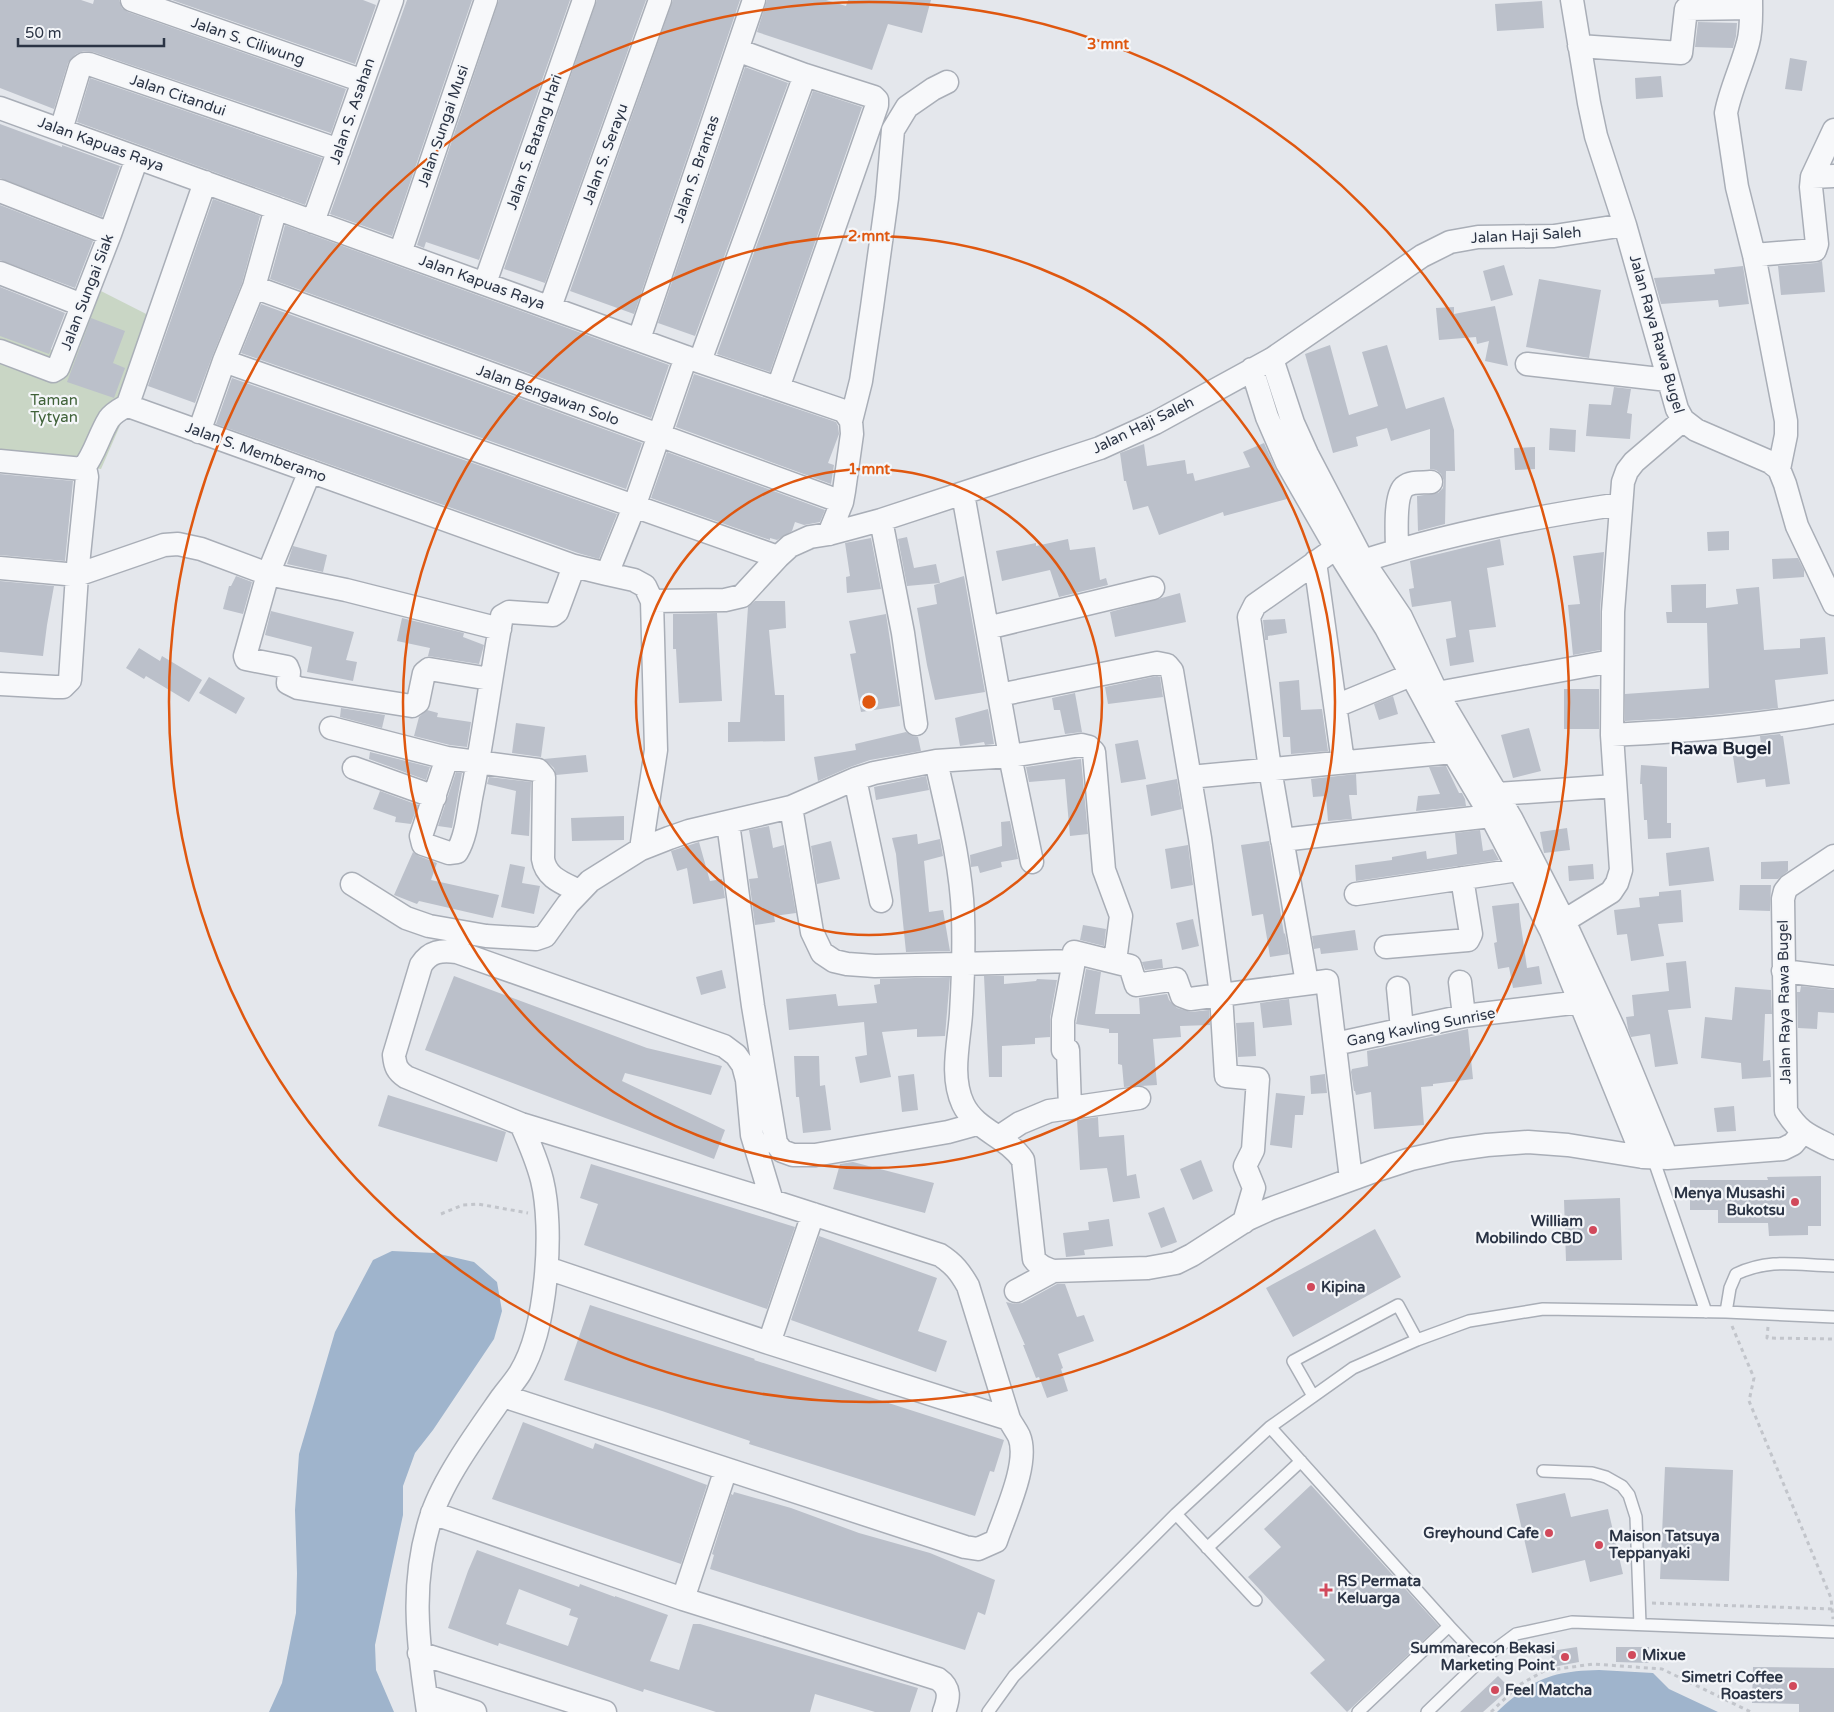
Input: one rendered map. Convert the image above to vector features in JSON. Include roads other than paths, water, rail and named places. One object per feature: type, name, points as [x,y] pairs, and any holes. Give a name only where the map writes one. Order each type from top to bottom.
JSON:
[{"type":"street","name":"Jalan S. Ciliwung","points":[[132,0],[363,81]]},
{"type":"street","name":"Jalan S. Asahan","points":[[313,222],[392,0]]},
{"type":"street","name":"Jalan Sungai Musi","points":[[400,253],[486,0]]},
{"type":"street","name":"Jalan S. Batang Hari","points":[[485,284],[584,0]]},
{"type":"street","name":"Jalan S. Serayu","points":[[550,307],[660,0]]},
{"type":"street","name":"Jalan S. Brantas","points":[[638,339],[754,0]]},
{"type":"street","name":"Jalan Raya Rawa Bugel","points":[[1572,0],[1596,136],[1626,225],[1677,409],[1683,420],[1696,430],[1770,462],[1779,469]]},
{"type":"street","points":[[1580,46],[1681,53],[1686,9],[1750,4],[1751,29],[1726,113],[1737,187],[1754,255],[1786,421],[1786,435],[1779,469],[1797,526],[1834,604]]},
{"type":"street","points":[[737,50],[805,75],[874,97],[877,100],[877,105],[778,388]]},
{"type":"street","name":"Jalan Citandui","points":[[61,130],[80,67],[84,64],[89,64],[339,150]]},
{"type":"street","points":[[607,574],[634,507],[659,436],[693,359],[805,75]]},
{"type":"street","points":[[829,534],[842,502],[852,434],[850,421],[861,381],[872,307],[888,190],[893,130],[907,108],[933,88],[947,82]]},
{"type":"street","name":"Jalan Kapuas Raya","points":[[0,108],[693,359],[844,411],[850,421]]},
{"type":"street","points":[[1825,249],[1817,244],[1811,187],[1812,177],[1834,130]]},
{"type":"street","name":"Jalan Sungai Siak","points":[[0,351],[52,371],[58,368],[137,158]]},
{"type":"street","points":[[1812,177],[1834,176]]},
{"type":"street","points":[[0,684],[55,687],[63,686],[70,680],[77,575],[88,463],[110,418],[128,405],[205,182]]},
{"type":"street","points":[[0,191],[110,234]]},
{"type":"street","points":[[199,432],[224,361],[254,287],[276,208]]},
{"type":"street","name":"Jalan Haji Saleh","points":[[652,601],[725,600],[742,596],[790,546],[810,537],[829,534],[881,520],[1100,448],[1155,423],[1272,359],[1422,256],[1450,242],[1478,237],[1563,235],[1626,225]]},
{"type":"street","points":[[1754,255],[1825,249]]},
{"type":"street","points":[[0,273],[82,305]]},
{"type":"street","name":"Jalan Bengawan Solo","points":[[254,287],[842,502]]},
{"type":"street","points":[[1272,359],[1294,423],[1349,554]]},
{"type":"street","points":[[224,361],[778,557]]},
{"type":"street","points":[[1527,364],[1668,380]]},
{"type":"street","points":[[1252,369],[1267,417],[1284,456],[1438,693],[1497,794],[1581,1002],[1654,1158]]},
{"type":"street","name":"Jalan S. Memberamo","points":[[128,405],[131,408],[574,566],[634,580],[644,586],[652,601]]},
{"type":"street","points":[[1564,921],[1611,892],[1617,883],[1621,870],[1612,735],[1612,662],[1613,612],[1623,482],[1627,471],[1634,462],[1683,420]]},
{"type":"street","points":[[0,461],[88,463]]},
{"type":"street","points":[[310,471],[268,574],[245,658],[287,667],[289,672],[288,682],[290,685],[298,688],[412,706],[418,702],[424,673],[429,669],[490,679]]},
{"type":"street","points":[[1397,550],[1398,505],[1403,488],[1410,484],[1431,482]]},
{"type":"street","points":[[963,494],[1010,756],[1032,862]]},
{"type":"street","points":[[1307,983],[1270,769],[1249,617],[1255,605],[1315,562],[1349,554],[1397,550],[1552,514],[1621,504]]},
{"type":"street","points":[[881,520],[903,633],[916,724]]},
{"type":"street","points":[[0,568],[77,575],[164,545],[178,544],[201,549],[268,574],[354,592],[500,629]]},
{"type":"street","points":[[1315,562],[1343,762]]},
{"type":"street","points":[[447,758],[421,841],[423,844],[449,853],[457,852],[464,837],[502,616],[505,613],[548,615],[557,612],[574,566]]},
{"type":"street","points":[[987,628],[1153,588]]},
{"type":"street","points":[[642,849],[656,750],[652,601]]},
{"type":"street","points":[[1393,622],[1411,675],[1453,752],[1491,816],[1564,921],[1610,1020],[1654,1158]]},
{"type":"street","points":[[1438,693],[1612,662]]},
{"type":"street","points":[[999,695],[1157,663],[1167,665],[1172,671],[1200,838],[1221,995],[1226,1076],[1258,1079],[1253,1150],[1244,1166],[1254,1188],[1244,1222]]},
{"type":"street","points":[[1336,706],[1411,675]]},
{"type":"street","points":[[1612,735],[1702,731],[1799,719],[1834,712]]},
{"type":"street","points":[[331,728],[447,758],[538,770],[544,777],[543,859],[545,869],[551,876],[579,891]]},
{"type":"street","points":[[352,884],[406,918],[429,926],[486,936],[528,939],[545,936],[579,891],[602,872],[642,849],[689,831],[791,807],[855,779],[874,773],[936,761],[1010,756],[1081,745],[1094,752],[1104,870],[1121,916],[1115,961]]},
{"type":"street","points":[[1190,776],[1453,752]]},
{"type":"street","points":[[936,761],[960,882],[963,915],[956,1078],[963,1104],[977,1124],[1016,1150],[1023,1160],[1034,1259],[1038,1264],[1053,1271]]},
{"type":"street","points":[[354,768],[435,797]]},
{"type":"street","points":[[855,779],[881,901]]},
{"type":"street","points":[[1497,794],[1615,786]]},
{"type":"street","points":[[791,807],[812,932],[822,953],[834,960],[847,964],[875,966],[1074,960]]},
{"type":"street","points":[[1282,840],[1491,816]]},
{"type":"street","points":[[728,823],[761,1055],[776,1142],[782,1151],[793,1155],[815,1155],[948,1132],[977,1124]]},
{"type":"street","name":"Jalan Raya Rawa Bugel","points":[[1834,856],[1789,886],[1785,891],[1783,899],[1786,1111],[1794,1124],[1803,1132],[1834,1148]]},
{"type":"street","points":[[1356,894],[1526,866]]},
{"type":"street","points":[[1386,947],[1468,940],[1471,934],[1462,878]]},
{"type":"street","points":[[503,1396],[965,1548],[978,1549],[996,1541],[1020,1472],[1023,1456],[1022,1446],[1009,1419],[968,1286],[952,1263],[940,1255],[813,1214],[521,1124],[406,1077],[398,1071],[394,1055],[421,965],[427,956],[445,951],[457,952],[724,1046],[736,1055],[743,1065],[747,1080],[752,1135],[772,1201]]},
{"type":"street","points":[[1070,1108],[1068,1050],[1063,1050],[1063,1020],[1074,952],[1130,966],[1136,985],[1176,979],[1182,996],[1190,999],[1327,981],[1336,1044]]},
{"type":"street","points":[[1783,971],[1834,976]]},
{"type":"street","points":[[1460,982],[1464,1016]]},
{"type":"street","points":[[1398,988],[1402,1029]]},
{"type":"street","name":"Gang Kavling Sunrise","points":[[1351,1179],[1336,1044],[1464,1016],[1581,1002]]},
{"type":"street","points":[[999,1137],[1032,1117],[1049,1111],[1140,1098]]},
{"type":"street","points":[[475,1712],[427,1704],[419,1653],[416,1605],[420,1564],[432,1513],[471,1442],[521,1372],[530,1351],[542,1309],[547,1268],[543,1182],[536,1158],[521,1124]]},
{"type":"street","points":[[1016,1291],[1053,1271],[1148,1268],[1176,1263],[1244,1222],[1276,1207],[1411,1159],[1452,1150],[1528,1142],[1568,1145],[1654,1158],[1783,1149],[1793,1144],[1803,1132]]},
{"type":"street","points":[[769,1343],[813,1214]]},
{"type":"street","points":[[547,1268],[769,1343],[1009,1419]]},
{"type":"street","points":[[683,1599],[726,1469]]},
{"type":"street","points":[[432,1513],[683,1599],[938,1679],[948,1689],[949,1699],[944,1712]]},
{"type":"street","points":[[419,1653],[606,1712]]},
{"type":"lane","points":[[1654,1158],[1706,1312]]},
{"type":"lane","points":[[1726,1312],[1730,1288],[1736,1274],[1751,1268],[1778,1263],[1834,1266]]},
{"type":"lane","points":[[1313,1396],[1293,1361],[1347,1331],[1398,1305],[1418,1340]]},
{"type":"lane","points":[[988,1712],[1014,1676],[1176,1514],[1270,1426],[1353,1368],[1418,1340],[1469,1321],[1543,1309],[1726,1312],[1834,1317]]},
{"type":"lane","points":[[1270,1426],[1481,1660]]},
{"type":"lane","points":[[1207,1548],[1301,1461]]},
{"type":"lane","points":[[1543,1470],[1592,1473],[1606,1477],[1622,1486],[1629,1495],[1636,1517],[1640,1624]]},
{"type":"lane","points":[[1176,1514],[1256,1600]]},
{"type":"lane","points":[[1427,1712],[1481,1660],[1516,1634],[1572,1622],[1834,1632]]},
{"type":"lane","points":[[1358,1712],[1449,1626]]},
{"type":"water","points":[[392,1251],[435,1253],[474,1262],[497,1282],[502,1311],[494,1339],[433,1430],[415,1453],[403,1486],[403,1515],[375,1645],[376,1670],[394,1712],[269,1712],[282,1683],[296,1613],[295,1510],[299,1454],[335,1332],[373,1260]]},
{"type":"water","points":[[1599,1670],[1653,1673],[1669,1689],[1718,1712],[1497,1712],[1532,1684],[1544,1679],[1568,1672]]},
{"type":"place","name":"Menya Musashi Bukotsu","points":[[1795,1202]]},
{"type":"place","name":"William Mobilindo CBD","points":[[1593,1230]]},
{"type":"place","name":"Kipina","points":[[1311,1287]]},
{"type":"place","name":"Greyhound Cafe","points":[[1549,1533]]},
{"type":"place","name":"Maison Tatsuya Teppanyaki","points":[[1599,1545]]},
{"type":"place","name":"RS Permata Keluarga","points":[[1326,1590]]},
{"type":"place","name":"Mixue","points":[[1632,1655]]},
{"type":"place","name":"Summarecon Bekasi Marketing Point","points":[[1565,1657]]},
{"type":"place","name":"Simetri Coffee Roasters","points":[[1793,1686]]},
{"type":"place","name":"Feel Matcha","points":[[1495,1690]]},
{"type":"district","name":"Rawa Bugel","points":[[1721,748]]},
{"type":"park label","name":"Taman Tytyan","points":[[54,408]]}]
